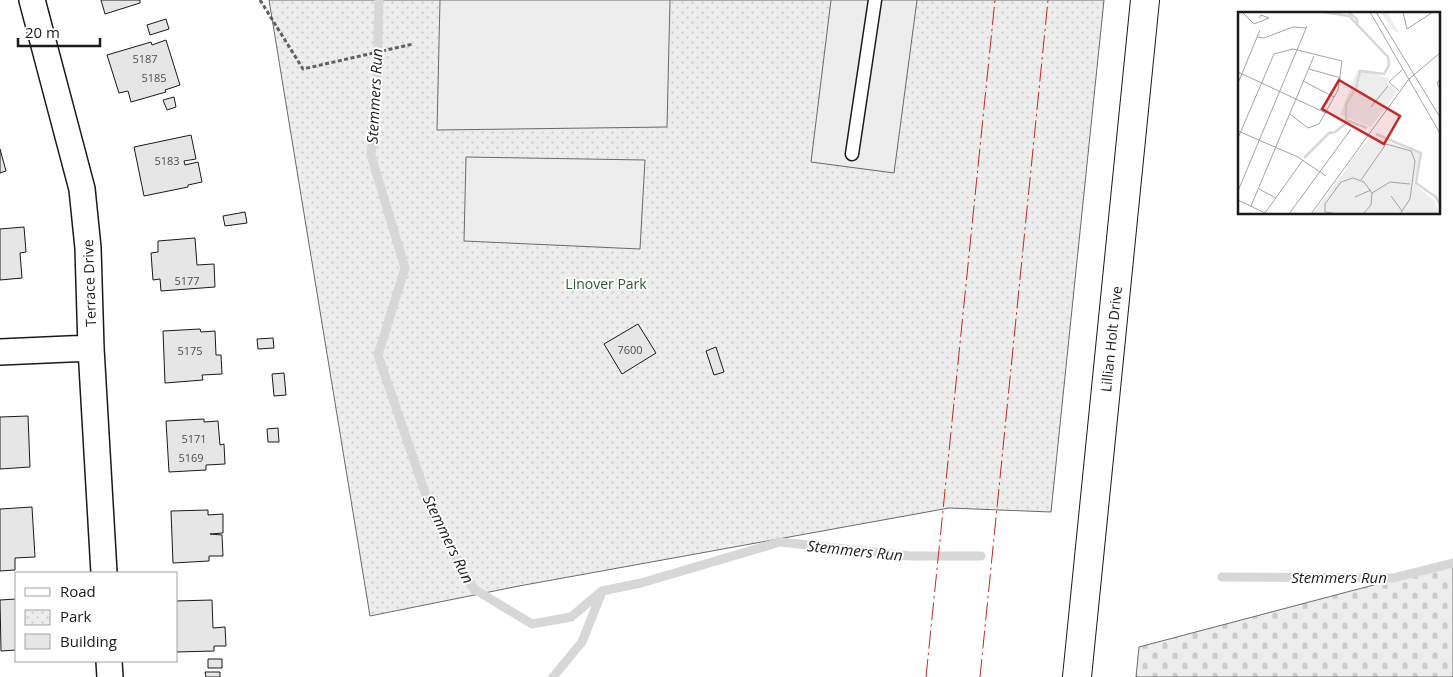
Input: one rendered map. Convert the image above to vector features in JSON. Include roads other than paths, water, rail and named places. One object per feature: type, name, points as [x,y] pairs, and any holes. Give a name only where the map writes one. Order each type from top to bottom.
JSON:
[{"type":"main road","name":"Lillian Holt Drive","points":[[1076,677],[1145,0]]},
{"type":"street","name":"Terrace Drive","points":[[32,0],[82,189],[88,248],[91,348],[104,572]]},
{"type":"street","points":[[0,352],[91,348]]},
{"type":"street","points":[[109,662],[110,677]]},
{"type":"lane","points":[[852,154],[876,0]]},
{"type":"waterway","name":"Stemmers Run","points":[[379,0],[377,74],[371,155],[405,268],[378,355],[432,513],[474,589],[532,624],[571,617],[602,591],[641,583],[780,542],[910,556],[981,556]]},
{"type":"waterway","name":"Stemmers Run","points":[[1222,577],[1393,578],[1453,563]]},
{"type":"waterway","points":[[553,677],[582,642],[601,594]]},
{"type":"park label","name":"Linover Park","points":[[606,283]]}]
